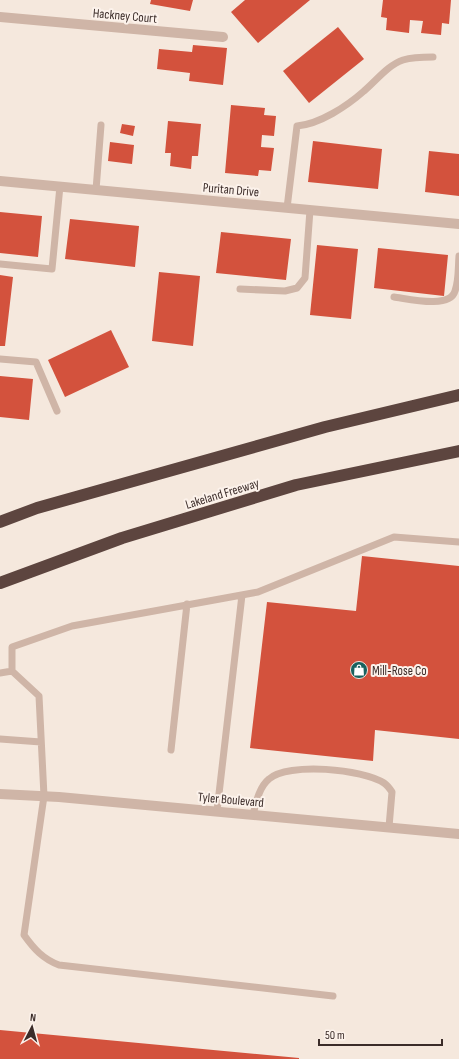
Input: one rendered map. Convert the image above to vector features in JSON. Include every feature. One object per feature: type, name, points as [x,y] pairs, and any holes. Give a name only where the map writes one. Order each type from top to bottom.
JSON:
[{"type":"highway","points":[[0,522],[37,508],[310,431],[459,395]]},
{"type":"highway","name":"Lakeland Freeway","points":[[0,583],[122,538],[296,485],[459,450]]},
{"type":"street","name":"Hackney Court","points":[[0,17],[223,37]]},
{"type":"street","name":"Puritan Drive","points":[[0,181],[459,224]]},
{"type":"street","name":"Tyler Boulevard","points":[[0,794],[44,796],[253,814],[459,834]]},
{"type":"lane","points":[[286,208],[296,126],[306,125],[321,119],[341,107],[363,92],[401,60],[417,57],[433,57]]},
{"type":"lane","points":[[96,190],[101,125]]},
{"type":"lane","points":[[0,264],[52,269],[60,186]]},
{"type":"lane","points":[[240,289],[285,291],[297,288],[305,278],[310,210]]},
{"type":"lane","points":[[394,297],[439,302],[449,300],[455,293],[459,256]]},
{"type":"lane","points":[[0,359],[36,362],[57,411]]},
{"type":"lane","points":[[333,996],[59,965],[47,961],[35,950],[24,935],[44,796],[39,696],[12,671],[12,647],[72,626],[258,592],[394,537],[459,542]]},
{"type":"lane","points":[[217,811],[242,595]]},
{"type":"lane","points":[[171,750],[187,604]]},
{"type":"lane","points":[[0,674],[12,671]]},
{"type":"lane","points":[[0,739],[41,742]]},
{"type":"lane","points":[[253,814],[260,790],[269,778],[290,769],[326,768],[363,775],[384,783],[392,792],[389,828]]},
{"type":"building","points":[[151,0],[193,0],[190,11],[150,4]]},
{"type":"building","points":[[245,0],[310,0],[258,43],[231,12]]},
{"type":"building","points":[[383,0],[451,0],[449,24],[442,23],[441,35],[421,33],[423,21],[410,20],[409,33],[386,30],[387,18],[381,17]]},
{"type":"building","points":[[338,27],[364,59],[309,103],[283,71]]},
{"type":"building","points":[[193,45],[227,48],[223,85],[189,81],[190,73],[157,69],[159,49],[192,52]]},
{"type":"building","points":[[231,105],[265,108],[264,115],[276,116],[274,136],[262,135],[261,147],[274,148],[271,171],[259,170],[258,176],[225,173]]},
{"type":"building","points":[[168,121],[201,124],[198,156],[192,156],[191,169],[170,166],[171,153],[165,153]]},
{"type":"building","points":[[122,124],[135,126],[133,136],[120,133]]},
{"type":"building","points":[[313,141],[382,149],[378,189],[308,182]]},
{"type":"building","points":[[110,142],[134,145],[132,164],[108,161]]},
{"type":"building","points":[[429,151],[459,154],[459,196],[425,192]]},
{"type":"building","points":[[0,212],[42,216],[38,257],[0,253]]},
{"type":"building","points":[[70,219],[139,226],[135,267],[65,259]]},
{"type":"building","points":[[221,232],[291,239],[286,280],[216,273]]},
{"type":"building","points":[[317,245],[358,249],[351,319],[310,315]]},
{"type":"building","points":[[378,248],[448,255],[444,296],[374,288]]},
{"type":"building","points":[[159,272],[200,276],[193,346],[152,341]]},
{"type":"building","points":[[0,275],[13,277],[5,346],[0,346]]},
{"type":"building","points":[[111,330],[129,367],[65,397],[48,360]]},
{"type":"building","points":[[0,376],[33,379],[29,420],[0,417]]},
{"type":"building","name":"Mill-Rose Co","points":[[362,556],[459,566],[459,739],[375,730],[373,761],[250,748],[267,602],[356,611]]},
{"type":"building","points":[[0,1030],[299,1058],[299,1059],[0,1059]]},
{"type":"place","name":"Mill-Rose Co","points":[[359,670]]}]
